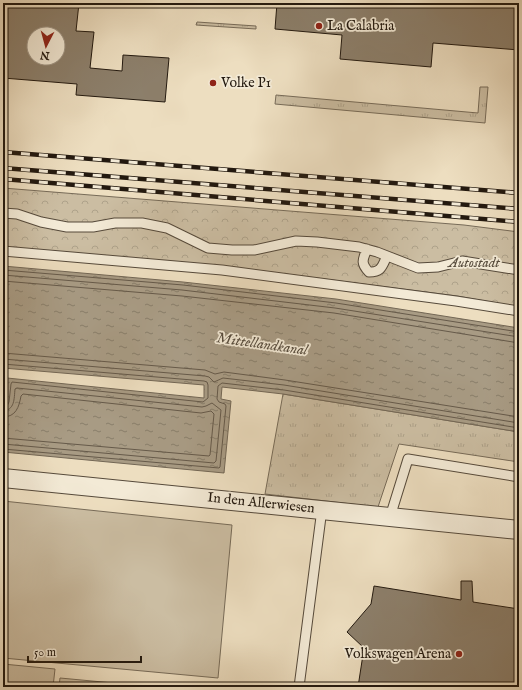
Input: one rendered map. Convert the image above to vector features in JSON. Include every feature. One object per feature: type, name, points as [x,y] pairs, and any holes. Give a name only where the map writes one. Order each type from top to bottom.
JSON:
[{"type":"street","name":"In den Allerwiesen","points":[[3,478],[519,530]]},
{"type":"lane","points":[[3,213],[17,214],[41,222],[67,227],[115,223],[142,223],[167,228],[208,248],[254,250],[296,241],[342,244],[367,249],[418,268],[438,267],[462,261],[519,270]]},
{"type":"lane","points":[[367,249],[362,259],[363,267],[368,272],[375,272],[381,268],[387,256]]},
{"type":"lane","points":[[3,251],[222,270],[456,301],[519,311]]},
{"type":"lane","points":[[390,517],[408,459],[519,477]]},
{"type":"lane","points":[[299,687],[322,509]]},
{"type":"green space","points":[[197,22],[256,26],[256,29],[196,25]]},
{"type":"green space","points":[[480,87],[488,87],[485,123],[275,104],[276,95],[478,113]]},
{"type":"green space","name":"Autostadt","points":[[3,188],[464,225],[519,232],[519,307],[457,296],[223,266],[3,247]]},
{"type":"green space","points":[[283,394],[519,432],[519,462],[399,444],[378,507],[265,494]]},
{"type":"green space","points":[[3,501],[232,525],[218,678],[3,658]]},
{"type":"green space","points":[[3,664],[55,669],[53,687],[3,687]]},
{"type":"green space","points":[[60,678],[156,687],[59,687]]},
{"type":"water","name":"Mittellandkanal","points":[[3,266],[183,282],[336,299],[519,328],[519,432],[283,394],[222,387],[221,399],[231,401],[224,473],[3,452],[3,422],[7,378],[204,398],[204,385],[3,368]]},
{"type":"building","points":[[3,3],[79,3],[76,31],[94,32],[90,68],[122,71],[123,55],[169,58],[165,102],[76,95],[77,84],[3,78]]},
{"type":"building","points":[[277,3],[519,3],[519,50],[433,43],[431,67],[340,59],[342,35],[275,29]]},
{"type":"building","points":[[461,581],[472,581],[473,602],[519,609],[519,687],[358,687],[364,648],[347,632],[371,604],[374,586],[461,600]]},
{"type":"railway","points":[[3,152],[519,193]]},
{"type":"railway","points":[[3,168],[519,209]]},
{"type":"railway","points":[[3,179],[519,222]]},
{"type":"place","name":"La Calabria","points":[[319,26]]},
{"type":"place","name":"Volke P1","points":[[213,83]]},
{"type":"place","name":"Volkswagen Arena","points":[[459,654]]}]
